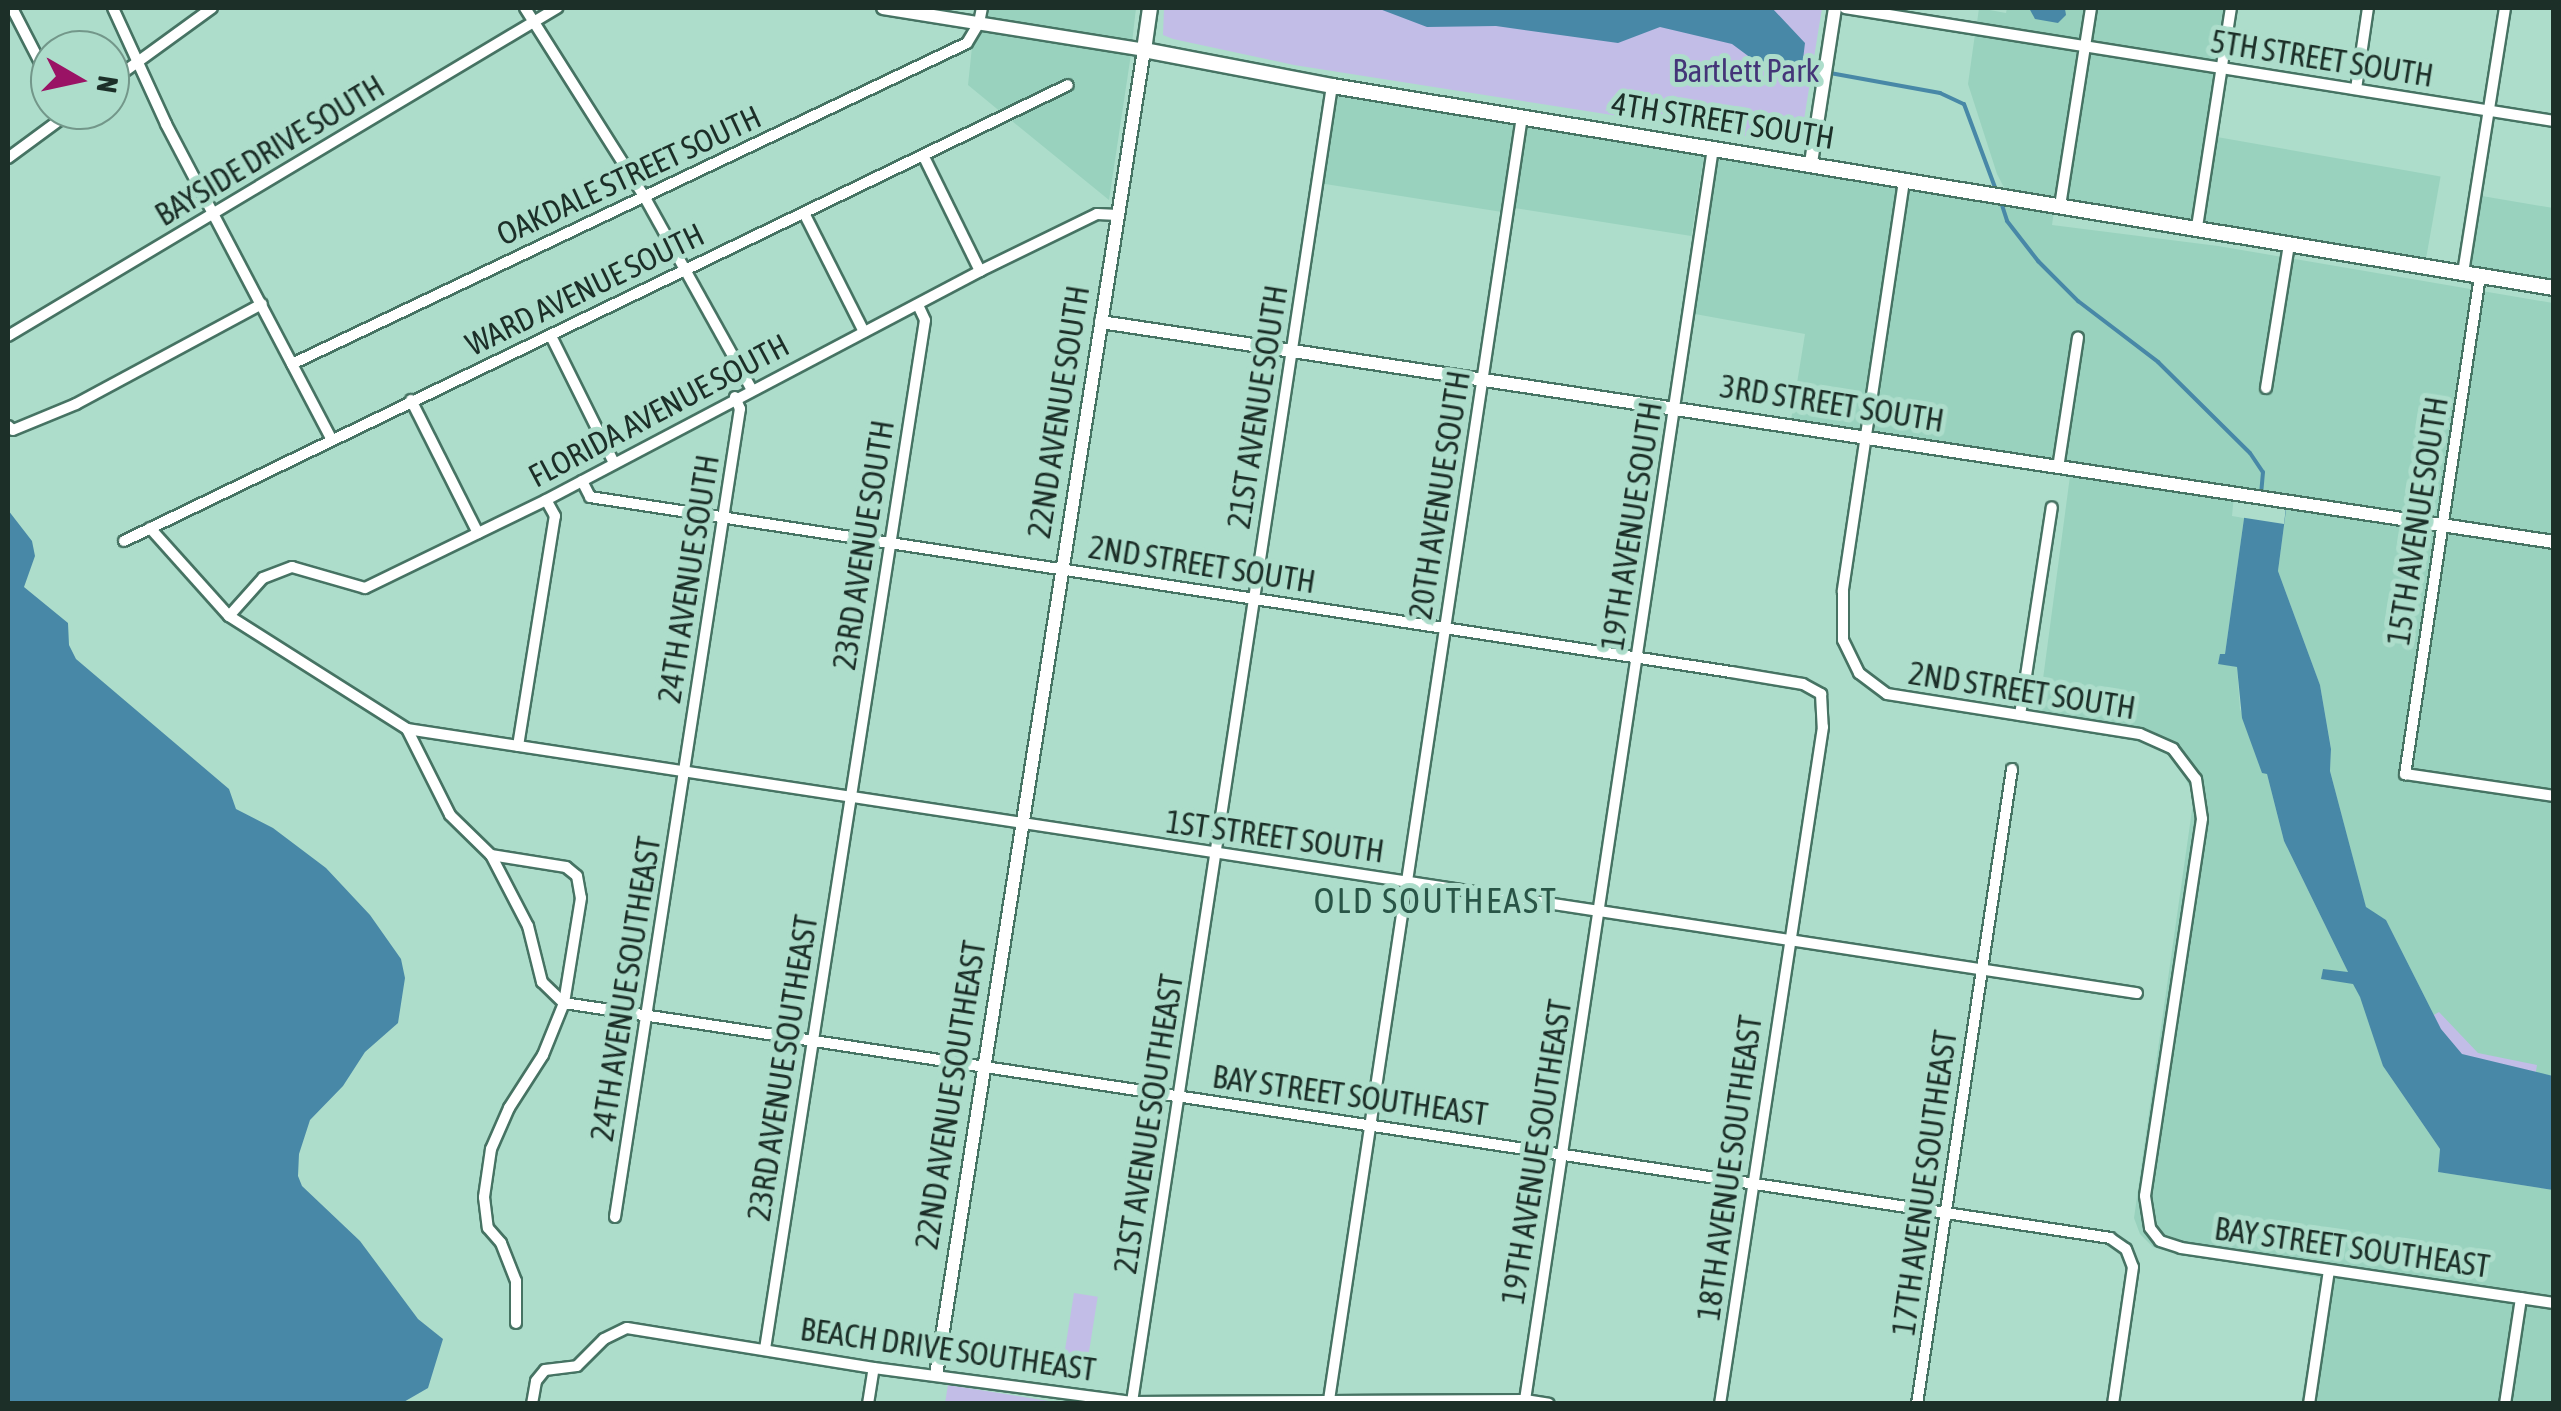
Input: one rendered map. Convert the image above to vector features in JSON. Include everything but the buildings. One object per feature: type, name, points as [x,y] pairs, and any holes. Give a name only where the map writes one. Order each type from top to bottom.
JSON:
[{"type":"main road","name":"22ND AVENUE SOUTH","points":[[1144,50],[1150,8]]},
{"type":"main road","name":"4TH STREET SOUTH","points":[[1144,50],[1332,86],[2554,288]]},
{"type":"street","points":[[12,8],[30,43]]},
{"type":"street","points":[[113,8],[136,62],[331,438]]},
{"type":"street","points":[[130,67],[212,8]]},
{"type":"street","points":[[525,8],[644,196],[751,388]]},
{"type":"street","name":"BAYSIDE DRIVE SOUTH","points":[[8,336],[558,8]]},
{"type":"street","name":"4TH STREET SOUTH","points":[[883,8],[1144,50]]},
{"type":"street","points":[[979,23],[982,8]]},
{"type":"street","points":[[1811,163],[1835,8]]},
{"type":"street","name":"5TH STREET SOUTH","points":[[1845,8],[2554,121]]},
{"type":"street","points":[[2060,206],[2091,8]]},
{"type":"street","points":[[2197,227],[2231,8]]},
{"type":"street","points":[[2356,89],[2368,8]]},
{"type":"street","points":[[2464,273],[2506,8]]},
{"type":"street","name":"OAKDALE STREET SOUTH","points":[[292,364],[966,43],[979,23]]},
{"type":"street","name":"22ND AVENUE SOUTH","points":[[1022,824],[1144,50]]},
{"type":"street","name":"WARD AVENUE SOUTH","points":[[124,540],[1068,85]]},
{"type":"street","name":"21ST AVENUE SOUTH","points":[[1215,854],[1332,86]]},
{"type":"street","name":"20TH AVENUE SOUTH","points":[[1329,1400],[1522,116]]},
{"type":"street","points":[[8,158],[44,130]]},
{"type":"street","name":"19TH AVENUE SOUTH","points":[[1598,912],[1713,148]]},
{"type":"street","points":[[924,157],[980,272]]},
{"type":"street","points":[[1867,438],[1904,181]]},
{"type":"street","points":[[804,213],[864,332]]},
{"type":"street","name":"FLORIDA AVENUE SOUTH","points":[[229,616],[263,578],[292,566],[365,588],[546,500],[751,388],[1097,214],[1118,215]]},
{"type":"street","points":[[2266,388],[2289,244]]},
{"type":"street","name":"15TH AVENUE SOUTH","points":[[2480,276],[2405,774],[2554,796]]},
{"type":"street","points":[[10,428],[76,404],[262,304]]},
{"type":"street","name":"23RD AVENUE SOUTH","points":[[850,794],[925,320],[918,305]]},
{"type":"street","name":"3RD STREET SOUTH","points":[[1101,322],[2554,542]]},
{"type":"street","points":[[550,336],[614,463]]},
{"type":"street","points":[[2058,468],[2078,338]]},
{"type":"street","name":"24TH AVENUE SOUTH","points":[[685,769],[740,409],[736,397]]},
{"type":"street","points":[[411,400],[478,533]]},
{"type":"street","name":"2ND STREET SOUTH","points":[[1867,438],[1843,591],[1843,640],[1849,659],[1868,681],[1887,694],[2154,738],[2173,749],[2190,768],[2201,795],[2202,819],[2145,1196],[2150,1228]]},
{"type":"street","name":"2ND STREET SOUTH","points":[[582,481],[590,497],[1802,684],[1821,694]]},
{"type":"street","points":[[518,746],[554,516],[546,500]]},
{"type":"street","points":[[2020,716],[2052,507]]},
{"type":"street","points":[[150,528],[229,616],[406,729],[450,815],[491,855],[528,926],[542,982],[564,1003]]},
{"type":"street","name":"18TH AVENUE SOUTHEAST","points":[[1720,1404],[1823,728],[1821,694]]},
{"type":"street","name":"1ST STREET SOUTH","points":[[406,729],[2137,993]]},
{"type":"street","name":"24TH AVENUE SOUTHEAST","points":[[615,1217],[685,769]]},
{"type":"street","name":"17TH AVENUE SOUTHEAST","points":[[1917,1404],[2012,770]]},
{"type":"street","name":"23RD AVENUE SOUTHEAST","points":[[765,1349],[850,794]]},
{"type":"street","name":"22ND AVENUE SOUTHEAST","points":[[936,1375],[1022,824]]},
{"type":"street","name":"21ST AVENUE SOUTHEAST","points":[[1132,1402],[1215,854]]},
{"type":"street","points":[[491,855],[566,867],[577,876],[581,898],[564,1003],[543,1055],[509,1108],[491,1148],[488,1228],[501,1243],[516,1281],[516,1323]]},
{"type":"street","name":"19TH AVENUE SOUTHEAST","points":[[1525,1400],[1598,912]]},
{"type":"street","name":"BAY STREET SOUTHEAST","points":[[564,1003],[2110,1238],[2126,1248],[2134,1271],[2114,1404]]},
{"type":"street","name":"BAY STREET SOUTHEAST","points":[[2150,1228],[2170,1245],[2554,1303]]},
{"type":"street","points":[[2309,1404],[2329,1270]]},
{"type":"street","points":[[2506,1404],[2521,1298]]},
{"type":"street","name":"BEACH DRIVE SOUTHEAST","points":[[532,1404],[536,1381],[545,1370],[576,1366],[614,1332],[640,1330],[874,1368],[1132,1402],[1525,1400],[1549,1404]]},
{"type":"street","points":[[868,1404],[874,1368]]},
{"type":"shaded area","points":[[988,8],[1136,8],[1132,43],[986,18]]},
{"type":"shaded area","points":[[1979,8],[2006,13],[2007,8],[2029,8],[2058,23],[2065,15],[2064,9],[2058,8],[2084,8],[2079,39],[1977,23]]},
{"type":"shaded area","points":[[2097,8],[2224,8],[2216,62],[2173,55],[2171,65],[2214,73],[2191,220],[2067,201]]},
{"type":"shaded area","points":[[983,30],[1131,54],[1109,200],[1012,121],[1051,100],[1045,90],[1002,113],[968,85],[972,47]]},
{"type":"shaded area","points":[[1975,34],[2077,51],[2052,225],[2218,246],[2553,303],[2553,1076],[2490,1064],[2441,1029],[2386,920],[2366,908],[2330,771],[2331,748],[2320,685],[2278,571],[2287,504],[2234,495],[2232,516],[2244,518],[2225,654],[2218,663],[2237,667],[2240,709],[2267,774],[2284,841],[2370,1017],[2383,1066],[2440,1149],[2438,1172],[2553,1190],[2553,1403],[2301,1403],[2322,1278],[2167,1251],[2153,1247],[2140,1234],[2134,1218],[2194,796],[2177,761],[2152,744],[2037,724],[2070,476],[2104,481],[2107,467],[1874,433],[1910,188],[2013,205],[1997,174],[1968,84]]},
{"type":"shaded area","points":[[1338,93],[1515,121],[1500,212],[1324,184]]},
{"type":"shaded area","points":[[1528,123],[1705,151],[1691,236],[1515,208]]},
{"type":"shaded area","points":[[2217,137],[2441,176],[2425,262],[2202,223]]},
{"type":"shaded area","points":[[1718,154],[1897,186],[1861,431],[1791,420],[1805,334],[1695,314]]},
{"type":"shaded area","points":[[2482,196],[2553,208],[2553,282],[2471,269]]},
{"type":"green space","name":"Bartlett Park","points":[[1164,8],[1822,8],[1801,138],[1784,142],[1294,65],[1173,39],[1163,35]]},
{"type":"green space","points":[[2439,1012],[2478,1053],[2537,1065],[2535,1077],[2452,1056],[2432,1016]]},
{"type":"green space","points":[[1074,1293],[1098,1297],[1085,1378],[1061,1374]]},
{"type":"green space","points":[[948,1385],[1062,1403],[945,1403]]},
{"type":"water","points":[[1377,8],[1772,8],[1805,43],[1801,76],[1755,61],[1732,44],[1660,27],[1618,43],[1496,26],[1427,27]]},
{"type":"water","points":[[2029,8],[2065,9],[2066,15],[2058,23],[2035,19]]},
{"type":"water","points":[[2247,497],[2287,503],[2278,571],[2320,685],[2331,749],[2330,771],[2366,907],[2386,920],[2441,1029],[2462,1054],[2553,1076],[2553,1190],[2438,1172],[2440,1149],[2383,1066],[2353,984],[2321,979],[2323,969],[2348,972],[2284,841],[2267,774],[2262,773],[2242,718],[2237,667],[2218,664],[2220,654],[2225,654]]},
{"type":"water","points":[[8,510],[32,541],[35,556],[24,587],[68,623],[69,645],[76,659],[229,789],[236,809],[273,828],[326,868],[370,915],[401,959],[405,978],[398,1023],[365,1052],[343,1086],[310,1120],[299,1154],[298,1176],[302,1186],[360,1241],[418,1319],[443,1339],[428,1388],[402,1403],[8,1403]]},
{"type":"pier","points":[[2242,496],[2287,498],[2284,524],[2239,517]]},
{"type":"waterway","points":[[1802,64],[1821,71]]},
{"type":"waterway","points":[[1830,73],[1940,93],[1964,104],[1996,190]]},
{"type":"waterway","points":[[2000,199],[2007,221],[2038,261],[2078,301],[2158,362],[2250,453],[2263,472],[2261,494]]},
{"type":"district","name":"OLD SOUTHEAST","points":[[1436,900]]}]
